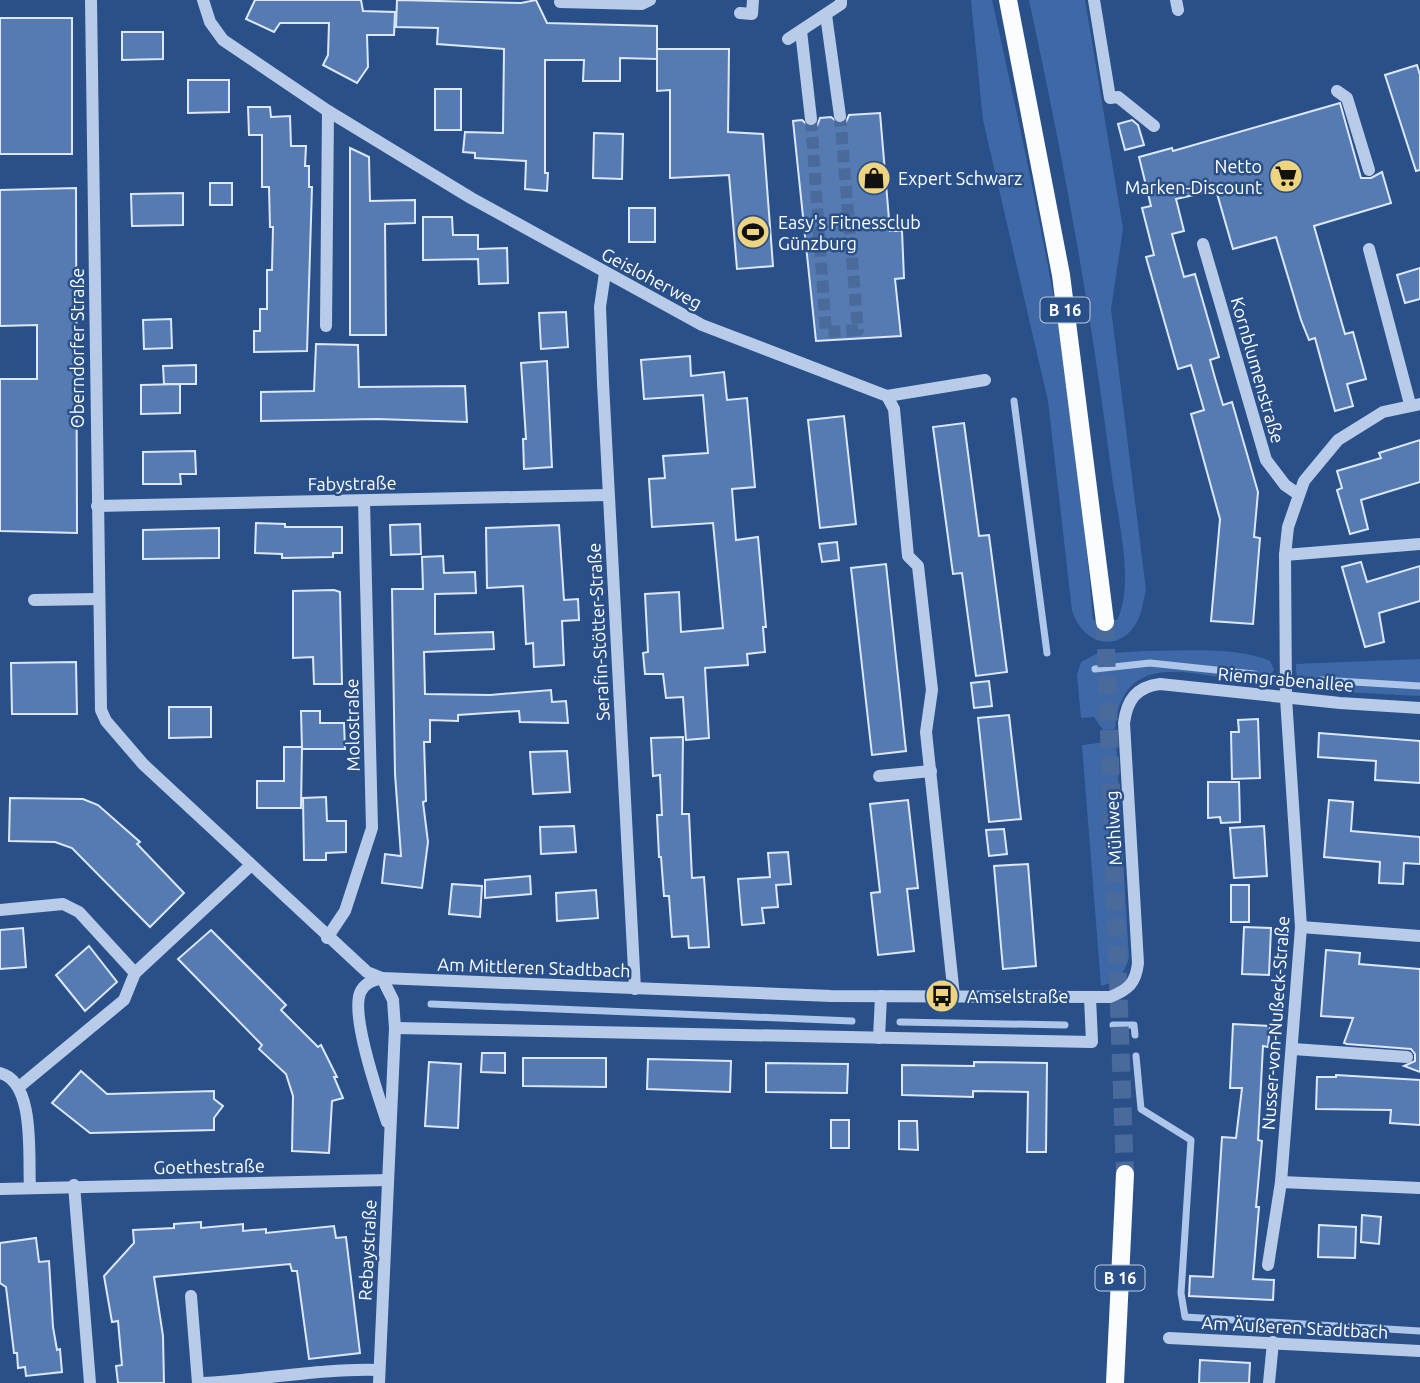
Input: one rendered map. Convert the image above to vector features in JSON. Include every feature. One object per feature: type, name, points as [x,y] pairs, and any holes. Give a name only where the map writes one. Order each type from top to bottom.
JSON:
[{"type":"main road","name":"B 16","points":[[1008,0],[1061,275],[1105,622]]},
{"type":"main road","name":"B 16","points":[[1115,1383],[1125,1174]]},
{"type":"street","name":"Oberndorfer Straße","points":[[91,0],[98,696]]},
{"type":"street","name":"Geisloherweg","points":[[204,0],[210,22],[223,40],[328,111],[471,198],[702,325],[887,396]]},
{"type":"street","points":[[560,2],[642,4],[650,0]]},
{"type":"street","points":[[740,13],[752,14],[753,0]]},
{"type":"street","points":[[788,39],[841,4],[841,0]]},
{"type":"street","points":[[1094,0],[1110,98],[1118,97],[1154,126]]},
{"type":"street","points":[[826,15],[839,116]]},
{"type":"street","points":[[801,31],[811,119]]},
{"type":"street","points":[[1337,92],[1347,98],[1369,170]]},
{"type":"street","points":[[326,326],[328,111]]},
{"type":"street","name":"Kornblumenstraße","points":[[1203,244],[1266,460],[1285,485],[1298,494]]},
{"type":"street","points":[[1286,698],[1285,555],[1288,527],[1298,494],[1320,458],[1338,440],[1383,412],[1415,404],[1369,249]]},
{"type":"street","name":"Serafin-Stötter-Straße","points":[[605,274],[600,307],[635,989]]},
{"type":"street","points":[[954,996],[926,732],[932,690],[928,654],[918,566],[908,556],[894,409],[887,396],[985,380]]},
{"type":"street","name":"Fabystraße","points":[[97,506],[608,495]]},
{"type":"street","name":"Molostraße","points":[[327,938],[345,911],[372,828],[364,501]]},
{"type":"street","points":[[1285,555],[1420,544]]},
{"type":"street","points":[[34,600],[99,599]]},
{"type":"street","name":"Riemgrabenallee","points":[[1148,686],[1160,684],[1286,698],[1420,708]]},
{"type":"street","name":"Mühlweg","points":[[1136,978],[1124,723],[1129,701],[1136,692],[1148,686]]},
{"type":"street","name":"Am Mittleren Stadtbach","points":[[98,696],[106,721],[143,764],[327,938],[367,972],[382,978],[880,996],[1090,996],[1118,994],[1136,978]]},
{"type":"street","name":"Nusser-von-Nußeck-Straße","points":[[1268,1265],[1281,1182],[1301,927],[1286,698]]},
{"type":"street","points":[[879,776],[931,771]]},
{"type":"street","points":[[19,1087],[124,1000],[135,973],[250,866]]},
{"type":"street","points":[[0,910],[63,904],[79,912],[135,973]]},
{"type":"street","points":[[1301,927],[1420,936]]},
{"type":"street","name":"Rebaystraße","points":[[203,1383],[278,1379],[348,1369],[379,1377],[395,1028],[393,1000],[382,978],[370,981],[361,991],[359,1001],[361,1029],[390,1131]]},
{"type":"street","points":[[879,1038],[880,996]]},
{"type":"street","points":[[395,1028],[1092,1042],[1090,996]]},
{"type":"street","points":[[1293,1049],[1407,1057]]},
{"type":"street","points":[[0,1073],[19,1087],[26,1102],[30,1188]]},
{"type":"street","name":"Goethestraße","points":[[0,1189],[74,1185],[388,1180]]},
{"type":"street","points":[[1281,1182],[1420,1188]]},
{"type":"street","points":[[74,1185],[90,1383]]},
{"type":"street","points":[[191,1296],[198,1383]]},
{"type":"street","name":"Am Äußeren Stadtbach","points":[[1169,1338],[1420,1351]]},
{"type":"street","points":[[1269,1383],[1273,1342]]},
{"type":"shaded area","points":[[971,0],[992,0],[1039,221],[1069,388],[1093,620],[1117,620],[1125,587],[1123,546],[1075,234],[1029,0],[1085,0],[1123,229],[1111,309],[1146,590],[1137,622],[1120,639],[1111,642],[1101,641],[1084,631],[1072,610],[1048,401],[983,120]]},
{"type":"shaded area","points":[[1208,650],[1241,653],[1270,661],[1274,670],[1266,681],[1258,684],[1189,673],[1167,672],[1148,676],[1132,685],[1121,703],[1115,729],[1103,730],[1094,717],[1081,718],[1077,675],[1081,662],[1096,654]]},
{"type":"shaded area","points":[[1420,659],[1420,696],[1306,690],[1299,682],[1296,672],[1296,664]]},
{"type":"shaded area","points":[[1116,741],[1129,958],[1119,976],[1101,986],[1082,745]]},
{"type":"building","points":[[255,0],[361,0],[363,11],[395,12],[394,35],[367,35],[368,67],[357,83],[323,65],[328,55],[329,23],[280,23],[274,32],[246,19]]},
{"type":"building","points":[[397,0],[521,3],[536,0],[547,23],[657,26],[657,59],[620,58],[620,81],[583,81],[584,60],[545,60],[547,191],[525,189],[526,161],[475,158],[475,153],[463,152],[465,132],[503,133],[504,49],[437,44],[438,28],[396,27]]},
{"type":"building","points":[[0,18],[72,18],[72,154],[0,154]]},
{"type":"building","points":[[122,32],[163,32],[163,59],[122,60]]},
{"type":"building","points":[[657,49],[729,49],[728,132],[763,134],[773,266],[737,269],[729,175],[670,178],[670,90],[657,91]]},
{"type":"building","points":[[1417,65],[1420,75],[1420,170],[1416,171],[1385,75]]},
{"type":"building","points":[[188,80],[229,80],[229,112],[188,113]]},
{"type":"building","points":[[435,89],[461,89],[461,130],[435,130]]},
{"type":"building","points":[[1340,103],[1361,178],[1371,178],[1382,172],[1391,203],[1314,226],[1345,334],[1353,332],[1366,379],[1347,384],[1353,406],[1335,411],[1315,338],[1309,340],[1301,320],[1276,237],[1233,249],[1216,190],[1176,199],[1184,231],[1172,234],[1184,277],[1195,274],[1219,357],[1210,360],[1215,378],[1223,405],[1232,402],[1258,492],[1254,537],[1260,538],[1253,624],[1211,621],[1220,519],[1191,414],[1204,410],[1191,365],[1178,369],[1146,257],[1154,255],[1142,208],[1151,206],[1139,157],[1172,148],[1173,151]]},
{"type":"building","points":[[248,107],[270,107],[271,117],[290,116],[291,146],[306,146],[305,166],[309,166],[309,187],[312,187],[307,351],[254,352],[254,331],[260,331],[260,309],[267,309],[267,270],[272,270],[273,227],[270,227],[269,187],[262,187],[262,135],[249,135]]},
{"type":"building","points":[[880,113],[890,231],[902,231],[904,278],[895,279],[901,336],[816,341],[793,121],[802,120],[811,128],[817,126],[820,118],[831,117],[841,125],[849,115]]},
{"type":"building","points":[[1132,120],[1138,125],[1144,145],[1125,150],[1118,124]]},
{"type":"building","points":[[594,133],[623,134],[622,179],[593,178]]},
{"type":"building","points":[[350,148],[369,157],[370,201],[415,200],[415,223],[385,224],[386,335],[350,335]]},
{"type":"building","points":[[210,183],[232,183],[232,205],[210,205]]},
{"type":"building","points":[[76,188],[77,533],[0,531],[0,379],[37,379],[37,325],[0,326],[0,190]]},
{"type":"building","points":[[183,193],[183,225],[132,226],[131,194]]},
{"type":"building","points":[[629,208],[655,208],[655,242],[629,242]]},
{"type":"building","points":[[423,217],[452,217],[453,235],[478,235],[478,249],[507,248],[508,283],[479,284],[478,259],[423,260]]},
{"type":"building","points":[[1420,268],[1420,299],[1405,303],[1397,275]]},
{"type":"building","points":[[566,312],[568,347],[541,349],[539,313]]},
{"type":"building","points":[[171,319],[172,348],[144,349],[143,320]]},
{"type":"building","points":[[316,344],[358,345],[359,387],[465,386],[467,422],[377,419],[261,421],[261,392],[314,391]]},
{"type":"building","points":[[690,356],[691,376],[724,372],[727,400],[747,398],[755,487],[732,489],[736,540],[758,537],[766,627],[763,627],[765,652],[747,654],[748,665],[705,668],[709,738],[686,740],[683,697],[666,698],[663,674],[645,674],[643,653],[648,652],[645,594],[679,592],[681,632],[723,628],[713,523],[652,527],[649,479],[665,478],[663,456],[708,453],[703,395],[644,399],[641,360]]},
{"type":"building","points":[[547,361],[552,467],[524,469],[523,439],[526,439],[521,363]]},
{"type":"building","points":[[196,365],[196,384],[164,384],[163,366]]},
{"type":"building","points":[[180,384],[180,413],[141,414],[141,385]]},
{"type":"building","points":[[844,416],[856,524],[820,528],[808,420]]},
{"type":"building","points":[[964,423],[979,536],[989,535],[1007,672],[976,676],[962,573],[953,574],[933,427]]},
{"type":"building","points":[[1420,440],[1420,482],[1361,500],[1368,529],[1350,534],[1337,490],[1342,488],[1337,471],[1381,458],[1379,453]]},
{"type":"building","points":[[195,451],[196,474],[180,474],[181,484],[143,484],[143,452]]},
{"type":"building","points":[[256,523],[285,524],[285,527],[342,527],[342,553],[333,553],[333,557],[282,558],[282,554],[255,553]]},
{"type":"building","points":[[420,524],[421,554],[391,555],[390,525]]},
{"type":"building","points":[[559,525],[564,600],[578,599],[579,620],[562,621],[564,665],[534,667],[533,643],[526,644],[523,586],[487,588],[486,528]]},
{"type":"building","points":[[219,528],[219,558],[143,559],[143,530]]},
{"type":"building","points":[[837,542],[839,560],[822,562],[819,544]]},
{"type":"building","points":[[443,556],[444,573],[475,572],[476,593],[435,594],[435,634],[493,632],[494,649],[424,652],[425,694],[490,695],[551,690],[552,702],[566,701],[568,723],[520,722],[519,711],[458,715],[458,721],[430,720],[430,742],[424,742],[426,801],[423,802],[428,842],[422,888],[382,883],[385,854],[401,856],[395,774],[392,589],[423,589],[422,557]]},
{"type":"building","points":[[1361,562],[1367,582],[1420,566],[1420,601],[1379,613],[1384,642],[1365,647],[1342,567]]},
{"type":"building","points":[[886,564],[906,751],[872,755],[851,568]]},
{"type":"building","points":[[293,591],[340,592],[342,684],[314,684],[313,657],[293,658]]},
{"type":"building","points":[[76,662],[77,714],[12,714],[11,663]]},
{"type":"building","points":[[989,681],[992,706],[974,708],[971,683]]},
{"type":"building","points":[[169,707],[211,707],[211,737],[169,738]]},
{"type":"building","points":[[301,711],[320,711],[320,723],[344,723],[345,749],[302,749]]},
{"type":"building","points":[[1009,715],[1021,819],[989,822],[978,718]]},
{"type":"building","points":[[1258,719],[1260,778],[1232,779],[1231,732],[1239,732],[1238,720]]},
{"type":"building","points":[[1319,733],[1420,741],[1420,783],[1375,780],[1376,761],[1318,757]]},
{"type":"building","points":[[683,737],[682,814],[689,814],[692,878],[704,877],[709,947],[689,948],[688,936],[672,937],[669,896],[664,896],[659,857],[657,815],[662,815],[660,775],[653,776],[651,738]]},
{"type":"building","points":[[284,747],[302,747],[301,808],[257,808],[257,781],[284,781]]},
{"type":"building","points":[[567,751],[570,792],[533,794],[530,752]]},
{"type":"building","points":[[1208,782],[1239,782],[1240,822],[1221,823],[1220,817],[1208,818]]},
{"type":"building","points":[[326,797],[327,821],[346,821],[346,852],[326,853],[326,860],[304,860],[303,798]]},
{"type":"building","points":[[10,798],[83,799],[98,805],[140,842],[137,844],[184,893],[150,927],[72,848],[55,842],[9,841]]},
{"type":"building","points":[[908,800],[918,888],[907,889],[914,951],[878,955],[871,893],[880,892],[870,804]]},
{"type":"building","points":[[1329,800],[1353,802],[1351,831],[1420,837],[1420,864],[1404,863],[1403,884],[1379,883],[1380,862],[1324,857]]},
{"type":"building","points":[[574,826],[576,852],[541,854],[540,827]]},
{"type":"building","points":[[1264,826],[1267,876],[1234,878],[1230,828]]},
{"type":"building","points":[[1004,829],[1007,854],[989,856],[986,830]]},
{"type":"building","points":[[788,852],[791,884],[776,885],[778,907],[762,908],[764,923],[742,925],[738,879],[770,877],[768,853]]},
{"type":"building","points":[[1028,864],[1036,966],[1003,969],[994,866]]},
{"type":"building","points":[[530,876],[531,894],[485,898],[485,880]]},
{"type":"building","points":[[452,884],[482,886],[480,917],[449,914]]},
{"type":"building","points":[[1231,885],[1249,885],[1249,922],[1231,922]]},
{"type":"building","points":[[596,890],[598,918],[557,921],[556,893]]},
{"type":"building","points":[[1244,927],[1271,928],[1269,975],[1242,974]]},
{"type":"building","points":[[23,928],[26,967],[0,969],[0,930]]},
{"type":"building","points":[[211,930],[286,1005],[281,1010],[318,1047],[321,1045],[337,1077],[334,1077],[343,1098],[332,1101],[329,1153],[292,1151],[293,1096],[286,1074],[259,1049],[262,1045],[178,959]]},
{"type":"building","points":[[89,946],[117,982],[85,1011],[56,975]]},
{"type":"building","points":[[1326,950],[1360,953],[1359,964],[1420,969],[1420,1072],[1404,1066],[1415,1061],[1415,1054],[1411,1049],[1344,1043],[1353,1018],[1321,1016]]},
{"type":"building","points":[[1233,1024],[1270,1026],[1268,1047],[1263,1046],[1258,1140],[1262,1141],[1253,1279],[1274,1280],[1273,1300],[1189,1296],[1190,1276],[1213,1277],[1222,1137],[1236,1138],[1242,1088],[1230,1088]]},
{"type":"building","points":[[482,1053],[505,1053],[505,1073],[481,1072]]},
{"type":"building","points":[[523,1058],[606,1058],[606,1087],[523,1086]]},
{"type":"building","points":[[648,1059],[731,1061],[730,1092],[647,1089]]},
{"type":"building","points":[[429,1062],[461,1064],[458,1128],[425,1126]]},
{"type":"building","points":[[974,1062],[1047,1063],[1046,1152],[1027,1152],[1028,1092],[973,1091],[973,1097],[902,1095],[902,1065],[974,1066]]},
{"type":"building","points":[[766,1063],[848,1064],[847,1093],[766,1092]]},
{"type":"building","points":[[81,1071],[107,1094],[214,1091],[214,1099],[223,1106],[214,1118],[214,1130],[90,1133],[52,1103]]},
{"type":"building","points":[[1336,1075],[1420,1080],[1420,1125],[1390,1123],[1391,1110],[1316,1109],[1317,1077]]},
{"type":"building","points":[[831,1120],[849,1120],[849,1148],[831,1148]]},
{"type":"building","points":[[899,1121],[917,1121],[918,1150],[899,1149]]},
{"type":"building","points":[[1362,1215],[1381,1217],[1379,1244],[1361,1242]]},
{"type":"building","points":[[201,1222],[201,1228],[243,1224],[243,1231],[266,1229],[266,1233],[334,1226],[336,1238],[346,1237],[360,1353],[309,1359],[297,1271],[292,1271],[290,1264],[154,1277],[163,1336],[164,1383],[118,1383],[116,1366],[122,1365],[118,1321],[112,1322],[104,1276],[134,1243],[133,1230],[174,1228],[174,1224]]},
{"type":"building","points":[[1319,1225],[1356,1227],[1355,1258],[1318,1257]]},
{"type":"building","points":[[36,1238],[39,1262],[49,1261],[53,1327],[57,1350],[60,1349],[62,1372],[26,1376],[25,1367],[18,1368],[6,1287],[0,1283],[0,1243]]},
{"type":"building","points":[[1200,1360],[1250,1363],[1249,1383],[1199,1383]]},
{"type":"waterway","points":[[1014,401],[1047,653]]},
{"type":"waterway","points":[[1095,669],[1150,663],[1254,674]]},
{"type":"waterway","points":[[1321,680],[1420,686]]},
{"type":"waterway","points":[[431,1004],[852,1021]]},
{"type":"waterway","points":[[900,1022],[1065,1025]]},
{"type":"waterway","points":[[1113,1025],[1134,1025],[1135,1035]]},
{"type":"waterway","points":[[1136,1056],[1141,1109],[1191,1140],[1181,1293],[1185,1317],[1420,1331]]},
{"type":"tunnel","points":[[811,119],[826,332],[858,330],[840,116]]},
{"type":"tunnel","points":[[1105,622],[1125,1174]]},
{"type":"place","name":"Netto Marken-Discount","points":[[1286,176]]},
{"type":"place","name":"Expert Schwarz","points":[[874,178]]},
{"type":"place","name":"Easy's Fitnessclub Günzburg","points":[[753,232]]},
{"type":"place","name":"Amselstraße","points":[[942,996]]}]
